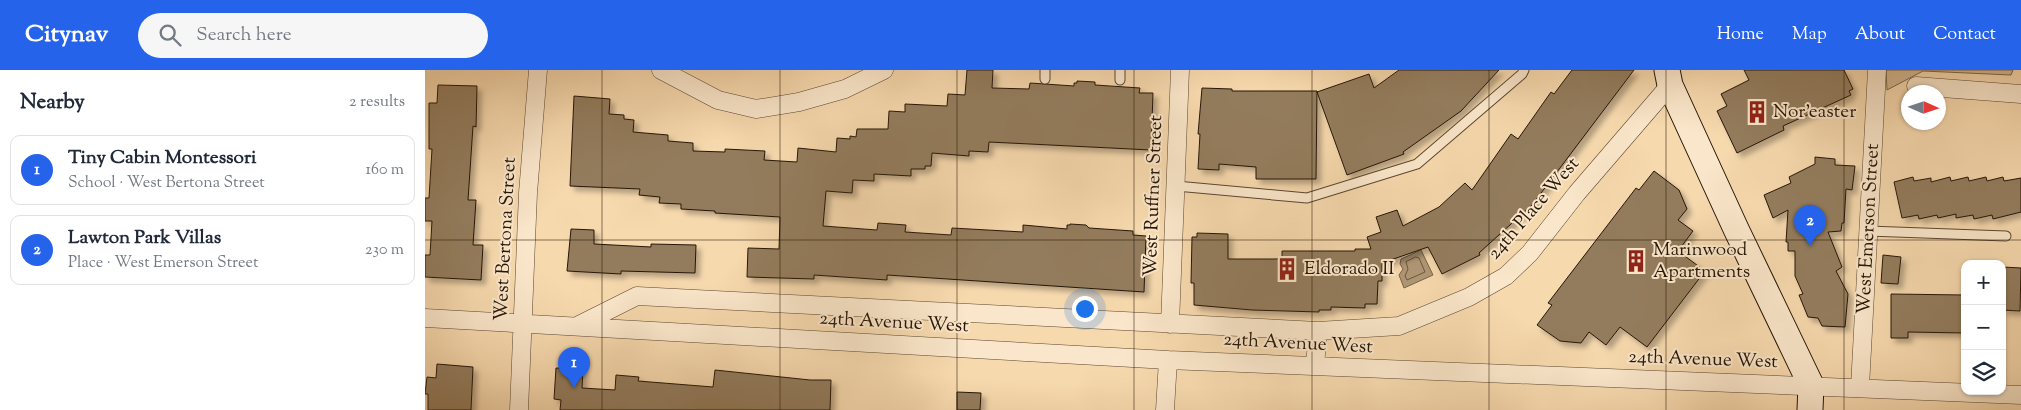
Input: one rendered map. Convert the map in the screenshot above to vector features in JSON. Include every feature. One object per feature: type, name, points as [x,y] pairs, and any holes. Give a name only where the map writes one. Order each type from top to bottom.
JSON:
[{"type":"street","name":"West Bertona Street","points":[[519,410],[528,193],[538,70]]},
{"type":"street","points":[[661,70],[717,100],[756,109],[799,102],[845,89],[884,70]]},
{"type":"street","name":"West Ruffner Street","points":[[1169,324],[1180,70]]},
{"type":"street","name":"West Emerson Street","points":[[1861,387],[1877,70]]},
{"type":"street","points":[[1668,77],[1736,229],[1811,385],[1810,410]]},
{"type":"street","name":"24th Place West","points":[[1318,331],[1399,326],[1463,300],[1506,276],[1530,253],[1668,77]]},
{"type":"street","points":[[1946,88],[2021,94]]},
{"type":"street","name":"24th Avenue West","points":[[574,327],[637,296],[1318,331]]},
{"type":"street","name":"24th Avenue West","points":[[425,318],[1168,360],[2021,395]]},
{"type":"street","points":[[1315,366],[1318,331]]},
{"type":"street","points":[[1165,410],[1168,360]]},
{"type":"lane","points":[[1120,70],[1120,80]]},
{"type":"lane","points":[[1176,186],[1307,198],[1417,164],[1522,74],[1524,70]]},
{"type":"lane","points":[[1868,231],[2006,236]]},
{"type":"shaded area","points":[[1886,70],[2013,70],[2011,75],[1923,71],[1887,90]]},
{"type":"water","points":[[1421,250],[1433,275],[1404,288],[1399,275],[1403,269],[1400,264],[1401,259]]},
{"type":"building","points":[[967,70],[993,70],[992,88],[1029,89],[1030,83],[1074,86],[1074,83],[1077,83],[1077,81],[1095,82],[1095,85],[1140,88],[1139,93],[1153,93],[1151,150],[989,142],[988,152],[969,151],[969,156],[932,153],[931,166],[925,166],[925,169],[911,169],[911,176],[874,174],[874,181],[853,180],[852,193],[826,191],[823,226],[877,230],[878,223],[906,225],[905,232],[951,235],[952,228],[1023,232],[1023,225],[1067,229],[1067,225],[1070,224],[1086,225],[1089,228],[1133,231],[1133,235],[1146,236],[1144,292],[887,275],[887,280],[814,275],[814,279],[747,277],[748,248],[779,249],[780,217],[681,209],[681,204],[659,203],[660,197],[639,195],[640,189],[570,186],[574,96],[610,99],[609,114],[624,115],[624,119],[634,120],[633,132],[668,135],[668,141],[693,143],[693,151],[725,152],[725,149],[765,151],[764,160],[797,162],[798,148],[836,152],[837,138],[850,139],[850,136],[856,137],[857,129],[888,129],[889,111],[905,112],[905,104],[947,106],[948,94],[965,95]]},
{"type":"building","points":[[1399,70],[1499,70],[1461,111],[1403,152],[1404,154],[1347,175],[1317,92],[1369,74],[1374,88]]},
{"type":"building","points":[[1572,70],[1634,70],[1532,205],[1479,253],[1480,255],[1442,274],[1428,247],[1382,263],[1382,281],[1378,281],[1377,304],[1365,304],[1365,308],[1331,307],[1331,310],[1319,310],[1319,312],[1252,310],[1194,305],[1194,283],[1191,283],[1192,237],[1197,237],[1197,233],[1228,234],[1228,259],[1276,259],[1282,258],[1282,251],[1355,251],[1355,249],[1371,249],[1367,237],[1381,232],[1376,217],[1397,210],[1403,226],[1439,207],[1465,183],[1472,190],[1511,134],[1518,139],[1551,92],[1554,94]]},
{"type":"building","name":"Nor'easter","points":[[1744,70],[1844,70],[1853,89],[1849,91],[1851,95],[1783,126],[1784,130],[1737,153],[1717,111],[1727,106],[1721,94],[1749,80]]},
{"type":"building","points":[[438,85],[477,86],[476,127],[473,126],[468,200],[476,200],[473,245],[483,245],[481,280],[425,277],[425,255],[430,255],[432,221],[425,221],[425,198],[429,198],[432,149],[429,149],[429,103],[437,103]]},
{"type":"building","points":[[1202,88],[1232,89],[1232,91],[1317,91],[1316,179],[1256,179],[1256,167],[1219,164],[1219,170],[1198,169],[1200,134],[1198,134]]},
{"type":"building","points":[[1815,157],[1835,159],[1835,165],[1855,166],[1852,190],[1846,189],[1844,223],[1842,223],[1841,231],[1828,232],[1842,267],[1836,271],[1848,294],[1845,327],[1822,326],[1818,318],[1808,317],[1799,295],[1803,294],[1795,276],[1795,251],[1788,251],[1788,242],[1786,242],[1788,210],[1773,218],[1764,195],[1791,183],[1789,177],[1815,164]]},
{"type":"building","name":"Marinwood Apartments","points":[[1654,171],[1679,190],[1687,209],[1678,220],[1693,231],[1678,251],[1705,271],[1647,347],[1620,327],[1606,345],[1589,332],[1581,343],[1560,341],[1537,325],[1552,305],[1548,303],[1636,188],[1639,190]]},
{"type":"building","points":[[1913,177],[1914,181],[1931,178],[1931,182],[1950,177],[1951,181],[1968,177],[1969,181],[1986,177],[1987,181],[2003,177],[2004,181],[2021,178],[2021,212],[1993,219],[1992,215],[1974,219],[1973,215],[1956,218],[1956,214],[1938,218],[1937,215],[1919,219],[1918,215],[1902,218],[1894,182]]},
{"type":"building","points":[[571,229],[594,230],[594,244],[651,247],[651,244],[696,245],[695,273],[621,271],[621,274],[567,271]]},
{"type":"building","points":[[1883,255],[1901,257],[1898,284],[1881,283]]},
{"type":"building","points":[[2006,267],[2021,268],[2020,311],[2006,310]]},
{"type":"building","points":[[1891,294],[1961,295],[1961,333],[1908,332],[1908,338],[1891,338]]},
{"type":"building","points":[[437,364],[473,367],[471,410],[428,410],[428,394],[425,394],[427,377],[436,378]]},
{"type":"building","points":[[556,368],[583,369],[582,388],[615,390],[616,375],[639,377],[638,381],[713,387],[715,370],[810,380],[831,380],[830,410],[560,410],[561,400],[554,399]]},
{"type":"building","points":[[957,392],[981,393],[980,410],[957,410]]},
{"type":"place","name":"Nor'easter","points":[[1757,112]]},
{"type":"place","name":"Lawton Park Villas","points":[[1810,246]]},
{"type":"place","name":"Marinwood Apartments","points":[[1636,261]]},
{"type":"place","name":"Eldorado II","points":[[1287,269]]},
{"type":"place","name":"Tiny Cabin Montessori","points":[[574,388]]}]
